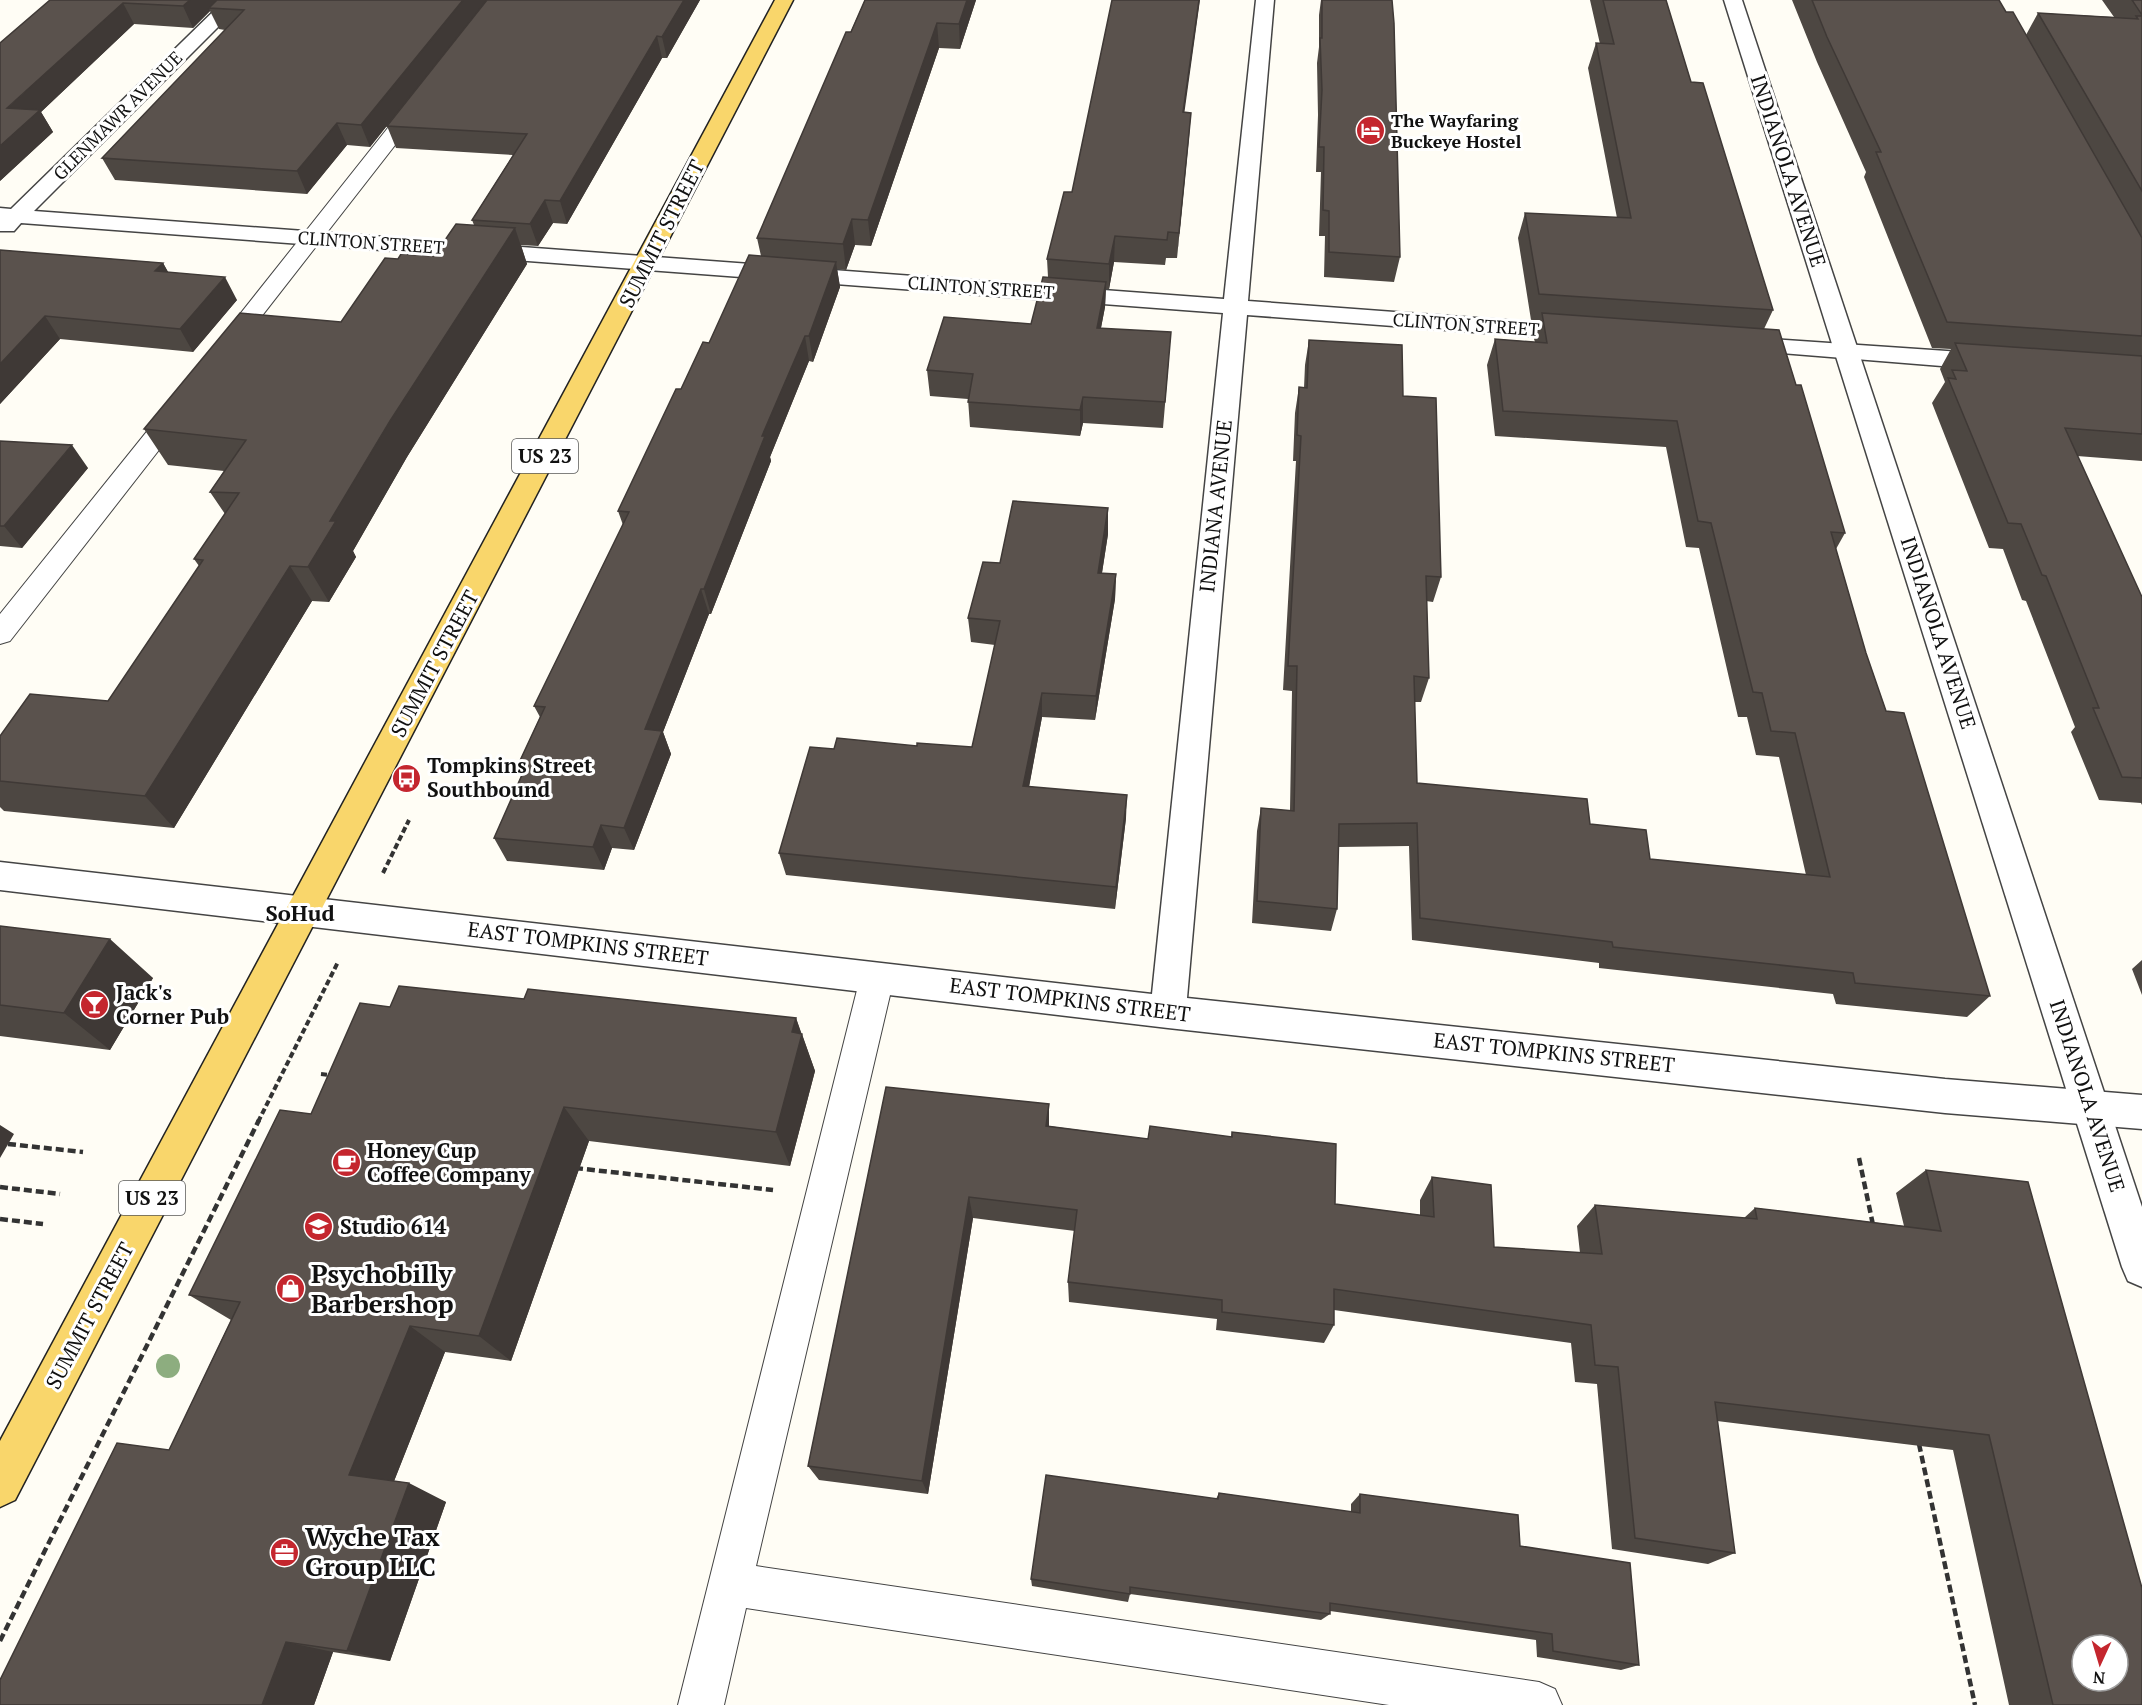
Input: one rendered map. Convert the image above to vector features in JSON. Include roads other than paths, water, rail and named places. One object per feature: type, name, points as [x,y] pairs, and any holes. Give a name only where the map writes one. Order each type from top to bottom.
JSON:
[{"type":"main road","name":"SUMMIT STREET","points":[[0,1485],[784,0]]},
{"type":"street","name":"GLENMAWR AVENUE","points":[[5,221],[236,0]]},
{"type":"street","name":"INDIANA AVENUE","points":[[1168,1012],[1265,0]]},
{"type":"street","name":"INDIANOLA AVENUE","points":[[1733,0],[2142,1267]]},
{"type":"street","name":"CLINTON STREET","points":[[5,221],[312,238],[1602,334]]},
{"type":"street","points":[[1719,343],[2012,363]]},
{"type":"street","name":"EAST TOMPKINS STREET","points":[[0,876],[1168,1012],[1933,1094],[2142,1112]]},
{"type":"lane","points":[[213,364],[428,90]]},
{"type":"lane","points":[[0,634],[190,392]]},
{"type":"lane","points":[[701,1705],[878,978]]},
{"type":"lane","points":[[731,1584],[1539,1705]]},
{"type":"place","name":"The Wayfaring Buckeye Hostel","points":[[1370,131]]},
{"type":"place","name":"Tompkins Street Southbound","points":[[406,778]]},
{"type":"place","name":"Jack's Corner Pub","points":[[95,1005]]},
{"type":"place","name":"Honey Cup Coffee Company","points":[[346,1163]]},
{"type":"place","name":"Studio 614","points":[[319,1227]]},
{"type":"place","name":"Psychobilly Barbershop","points":[[290,1289]]},
{"type":"place","name":"Wyche Tax Group LLC","points":[[284,1552]]},
{"type":"district","name":"SoHud","points":[[300,913]]}]
